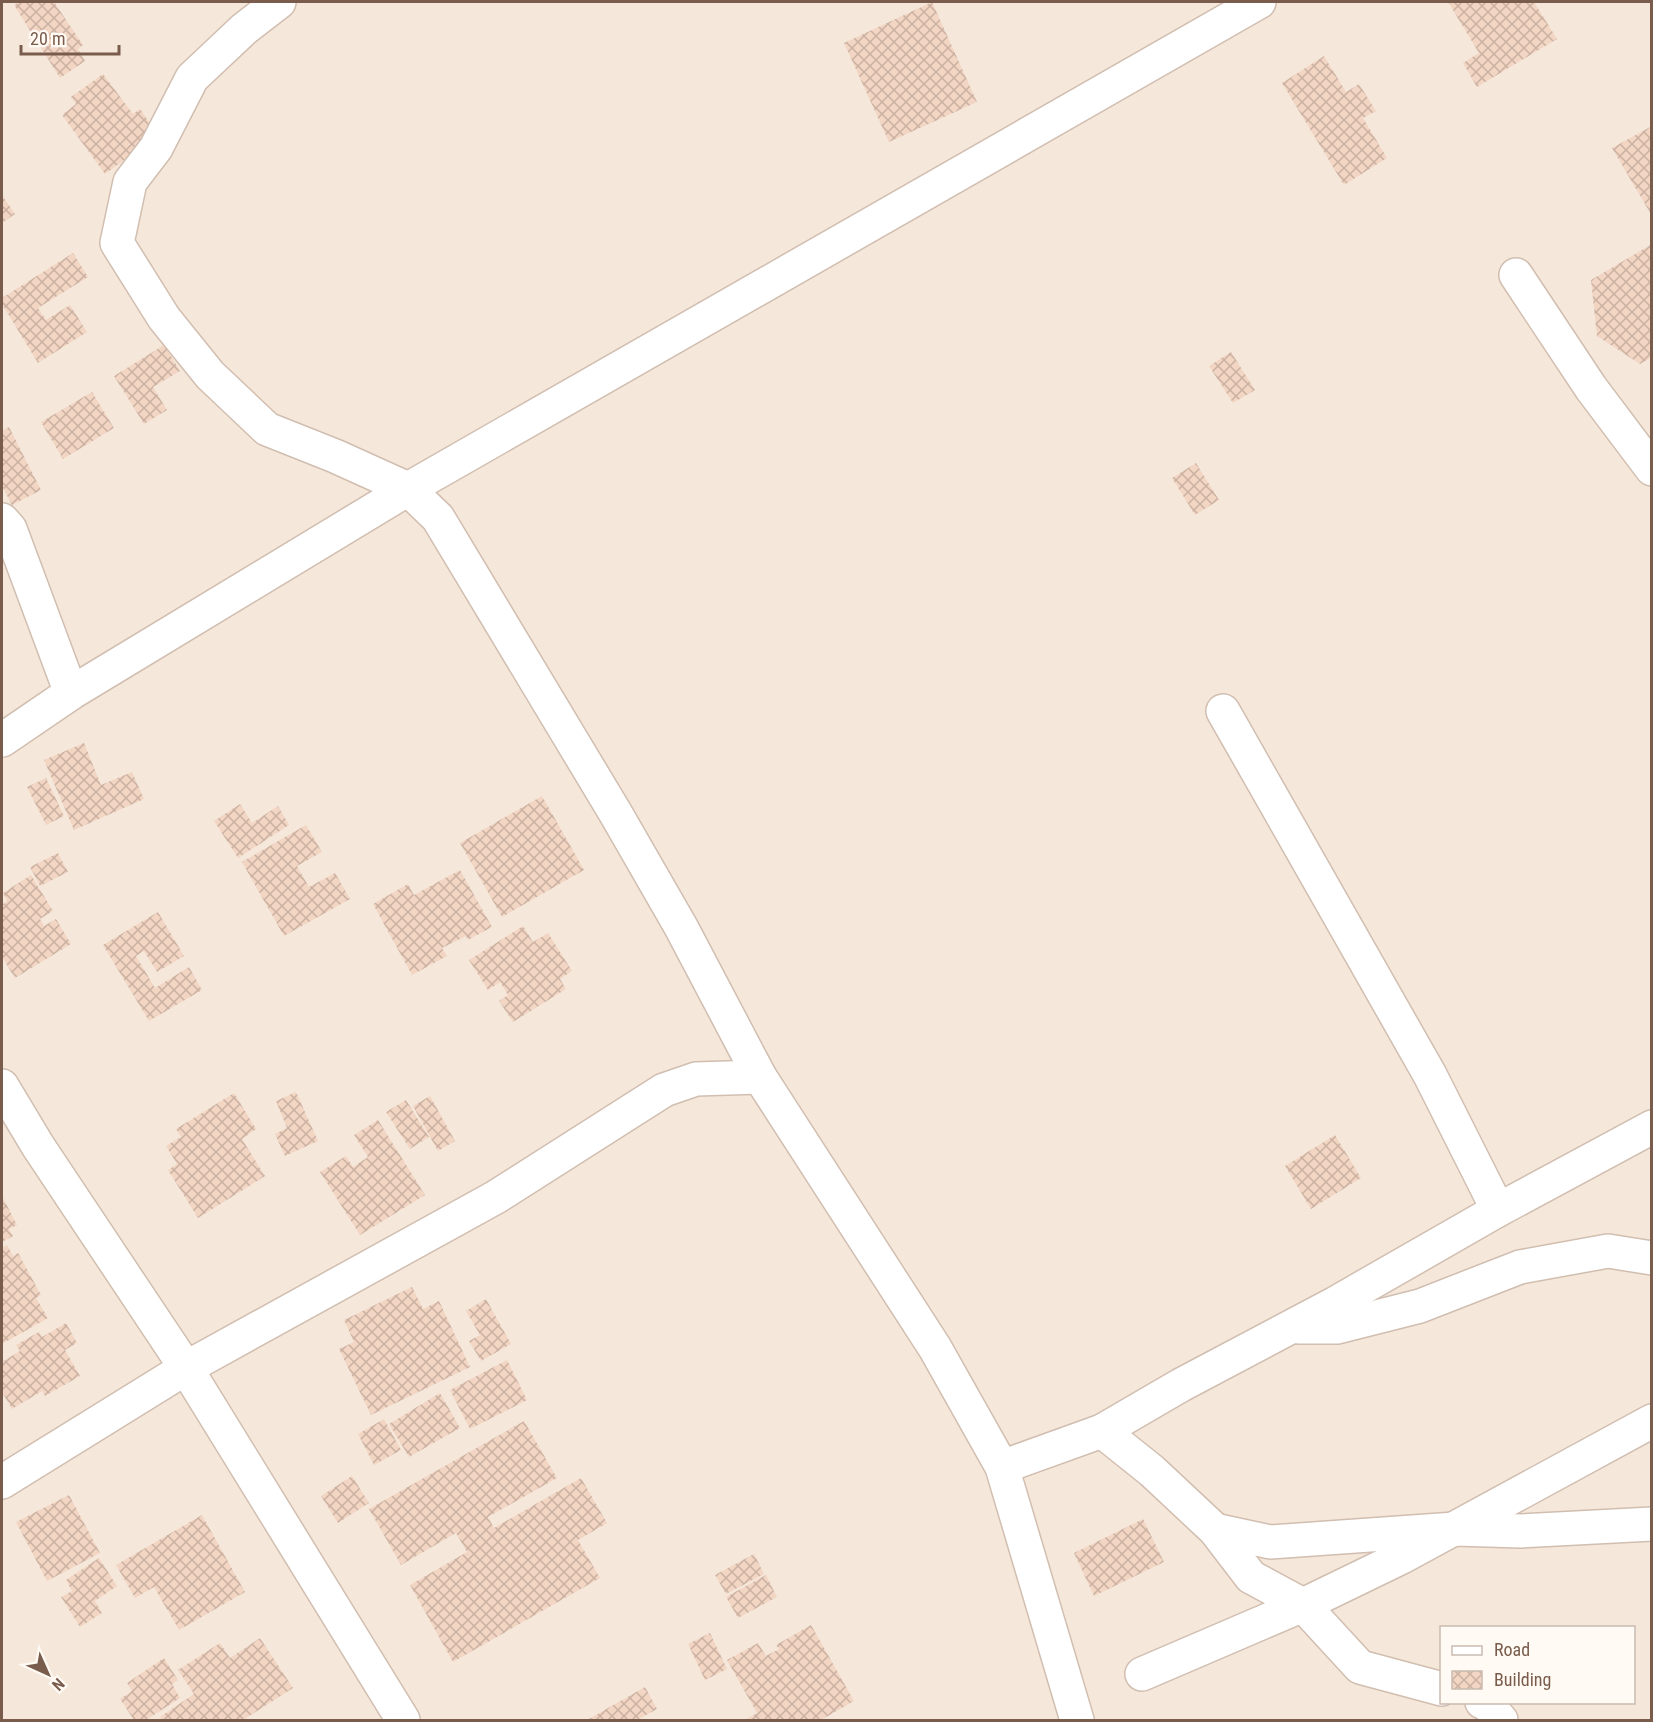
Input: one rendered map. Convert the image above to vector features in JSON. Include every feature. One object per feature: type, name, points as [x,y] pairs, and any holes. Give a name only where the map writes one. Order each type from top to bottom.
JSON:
[{"type":"street","points":[[279,2],[244,29],[192,78],[156,148],[130,182],[117,243],[165,318],[210,375],[267,429],[408,489],[438,518],[616,814],[681,927],[760,1077],[935,1348],[1002,1467],[1077,1720]]},
{"type":"street","points":[[2,740],[70,693],[408,489],[1259,2]]},
{"type":"street","points":[[1516,275],[1591,388],[1652,469]]},
{"type":"street","points":[[2,520],[10,529],[70,693]]},
{"type":"street","points":[[1222,711],[1430,1075],[1498,1210]]},
{"type":"street","points":[[2,1482],[186,1368],[496,1197],[664,1090],[696,1079],[760,1077]]},
{"type":"street","points":[[2,1086],[38,1146],[186,1368],[403,1720]]},
{"type":"street","points":[[1002,1467],[1102,1431],[1181,1385],[1334,1304],[1498,1210],[1652,1127]]},
{"type":"street","points":[[1291,1327],[1337,1327],[1420,1306],[1520,1267],[1608,1251],[1652,1258]]},
{"type":"street","points":[[1142,1674],[1303,1605],[1402,1557],[1652,1421]]},
{"type":"street","points":[[1102,1431],[1152,1471],[1215,1530],[1251,1577],[1303,1605],[1360,1667],[1440,1688]]},
{"type":"street","points":[[1215,1530],[1270,1542],[1455,1529],[1521,1531],[1652,1524]]},
{"type":"street","points":[[1487,1704],[1501,1720]]},
{"type":"shaded area","points":[[2,2],[1651,2],[1651,1720],[2,1720]]},
{"type":"building","points":[[20,2],[54,2],[83,45],[78,49],[85,61],[60,78],[14,5]]},
{"type":"building","points":[[932,2],[977,102],[889,142],[844,43]]},
{"type":"building","points":[[1448,2],[1534,2],[1557,39],[1477,87],[1463,63],[1479,53]]},
{"type":"building","points":[[1324,56],[1346,92],[1359,84],[1376,111],[1363,118],[1387,158],[1344,185],[1282,83]]},
{"type":"building","points":[[103,74],[133,114],[140,109],[158,135],[105,174],[62,115],[76,104],[71,97]]},
{"type":"building","points":[[1652,126],[1652,216],[1612,148]]},
{"type":"building","points":[[2,195],[15,214],[2,223]]},
{"type":"building","points":[[1652,244],[1652,357],[1640,364],[1597,336],[1591,280]]},
{"type":"building","points":[[73,253],[88,277],[38,308],[46,320],[70,305],[87,332],[38,363],[2,304],[2,298]]},
{"type":"building","points":[[164,345],[180,371],[153,387],[167,410],[144,424],[114,376]]},
{"type":"building","points":[[1231,352],[1255,390],[1233,403],[1209,366]]},
{"type":"building","points":[[92,392],[114,428],[63,459],[41,422]]},
{"type":"building","points":[[9,427],[41,490],[12,505],[2,486],[2,431]]},
{"type":"building","points":[[1196,463],[1219,500],[1195,515],[1172,478]]},
{"type":"building","points":[[84,743],[101,785],[132,772],[144,799],[74,830],[44,760]]},
{"type":"building","points":[[46,778],[64,816],[46,825],[27,787]]},
{"type":"building","points":[[542,796],[584,870],[502,917],[460,843]]},
{"type":"building","points":[[240,804],[252,823],[278,806],[289,825],[238,858],[214,821]]},
{"type":"building","points":[[306,825],[322,852],[297,866],[309,887],[335,873],[350,899],[284,936],[242,862]]},
{"type":"building","points":[[58,853],[68,872],[40,886],[30,867]]},
{"type":"building","points":[[460,870],[492,927],[468,940],[466,936],[442,948],[447,956],[412,975],[373,904],[408,884],[414,895]]},
{"type":"building","points":[[31,875],[53,911],[40,919],[44,926],[56,919],[71,944],[15,978],[2,957],[2,905],[7,901],[3,893]]},
{"type":"building","points":[[158,912],[184,956],[157,972],[144,951],[136,956],[155,988],[189,967],[202,990],[149,1021],[103,945]]},
{"type":"building","points":[[523,926],[533,942],[548,933],[572,971],[560,979],[566,989],[513,1022],[499,1001],[508,995],[500,982],[488,990],[469,960]]},
{"type":"building","points":[[296,1092],[318,1141],[285,1156],[275,1134],[287,1128],[276,1101]]},
{"type":"building","points":[[234,1093],[256,1129],[242,1139],[265,1176],[198,1218],[168,1170],[177,1164],[166,1146],[181,1137],[176,1129]]},
{"type":"building","points":[[430,1096],[455,1141],[438,1151],[413,1106]]},
{"type":"building","points":[[406,1100],[429,1137],[410,1149],[386,1112]]},
{"type":"building","points":[[378,1120],[425,1195],[360,1235],[320,1172],[346,1156],[353,1167],[368,1157],[354,1135]]},
{"type":"building","points":[[1335,1135],[1361,1178],[1311,1209],[1285,1166]]},
{"type":"building","points":[[2,1196],[17,1225],[9,1229],[13,1236],[2,1242]]},
{"type":"building","points":[[7,1245],[13,1256],[18,1253],[41,1295],[36,1298],[48,1318],[2,1344],[2,1248]]},
{"type":"building","points":[[412,1287],[423,1309],[439,1301],[470,1367],[371,1415],[339,1349],[354,1342],[344,1320]]},
{"type":"building","points":[[486,1299],[511,1344],[481,1361],[469,1341],[480,1335],[466,1311]]},
{"type":"building","points":[[66,1323],[77,1343],[65,1350],[80,1376],[45,1396],[42,1391],[12,1409],[2,1392],[2,1362],[20,1351],[16,1345],[39,1332],[42,1337]]},
{"type":"building","points":[[507,1360],[527,1400],[470,1429],[450,1390]]},
{"type":"building","points":[[440,1393],[460,1428],[409,1457],[389,1424]]},
{"type":"building","points":[[384,1419],[401,1450],[374,1465],[358,1434]]},
{"type":"building","points":[[524,1421],[557,1478],[488,1517],[494,1528],[581,1478],[607,1523],[578,1540],[600,1578],[453,1662],[410,1585],[467,1552],[456,1533],[401,1565],[369,1509]]},
{"type":"building","points":[[352,1476],[369,1503],[338,1523],[321,1496]]},
{"type":"building","points":[[69,1495],[100,1553],[47,1581],[16,1522]]},
{"type":"building","points":[[202,1515],[245,1592],[179,1630],[154,1587],[135,1598],[116,1565]]},
{"type":"building","points":[[1143,1519],[1164,1562],[1094,1596],[1074,1553]]},
{"type":"building","points":[[754,1554],[764,1574],[726,1594],[715,1575]]},
{"type":"building","points":[[99,1558],[117,1586],[95,1601],[102,1613],[80,1627],[61,1597],[72,1591],[66,1580]]},
{"type":"building","points":[[766,1575],[777,1597],[738,1618],[726,1597]]},
{"type":"building","points":[[811,1625],[854,1701],[821,1720],[745,1720],[757,1713],[727,1660],[758,1643],[766,1656],[779,1649],[776,1645]]},
{"type":"building","points":[[710,1633],[727,1669],[705,1680],[688,1644]]},
{"type":"building","points":[[260,1638],[293,1688],[243,1720],[162,1720],[160,1717],[194,1694],[178,1670],[220,1643],[230,1658]]},
{"type":"building","points":[[164,1658],[178,1680],[172,1684],[180,1698],[146,1720],[134,1720],[120,1699],[132,1691],[127,1683]]},
{"type":"building","points":[[645,1687],[657,1709],[637,1720],[587,1720]]}]
